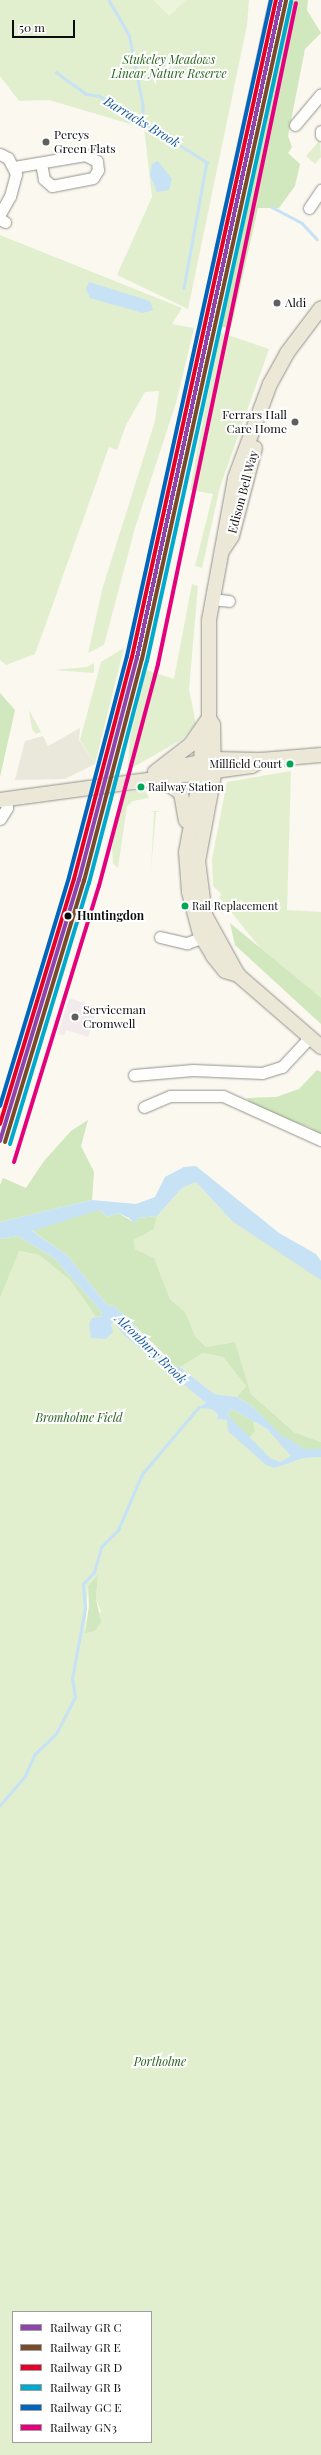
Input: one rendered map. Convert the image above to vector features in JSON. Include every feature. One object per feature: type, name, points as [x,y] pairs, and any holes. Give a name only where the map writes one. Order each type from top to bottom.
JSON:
[{"type":"main road","name":"Edison Bell Way","points":[[208,766],[205,725],[211,599],[222,551],[270,384],[287,353],[321,308]]},
{"type":"main road","points":[[148,777],[205,725]]},
{"type":"main road","points":[[3,799],[148,777],[208,766],[252,766],[262,760],[321,755]]},
{"type":"main road","points":[[188,830],[208,766]]},
{"type":"main road","points":[[207,936],[200,890],[198,861],[208,766]]},
{"type":"main road","points":[[148,777],[181,793],[188,830],[188,884],[207,936],[225,971],[238,976],[308,1039],[321,1047]]},
{"type":"street","points":[[295,125],[321,94]]},
{"type":"street","points":[[0,154],[14,167],[16,181],[2,218]]},
{"type":"street","points":[[14,167],[41,164],[85,155],[97,161],[97,174],[52,186],[44,179],[41,164]]},
{"type":"street","points":[[309,208],[321,190]]},
{"type":"street","points":[[211,599],[229,601]]},
{"type":"street","points":[[0,819],[7,808],[3,799]]},
{"type":"street","points":[[160,937],[187,943],[207,936]]},
{"type":"street","points":[[134,1074],[192,1070],[262,1074],[282,1066],[308,1039]]},
{"type":"street","points":[[144,1107],[170,1096],[223,1096],[321,1140]]},
{"type":"shaded area","points":[[80,728],[79,740],[95,764],[65,779],[15,780],[25,741],[43,736],[48,746]]},
{"type":"shaded area","points":[[69,998],[97,1007],[88,1037],[66,1030],[64,1035],[58,1034]]},
{"type":"green space","name":"Stukeley Meadows Linear Nature Reserve","points":[[0,0],[249,0],[247,25],[188,309],[117,275],[152,197],[144,128],[49,100],[19,101],[0,76]]},
{"type":"green space","points":[[153,0],[186,0],[169,16]]},
{"type":"green space","points":[[289,0],[308,0],[307,10],[321,33],[305,49],[288,136],[292,147],[288,153],[300,164],[295,186],[279,208],[258,208],[231,328],[219,327]]},
{"type":"green space","points":[[320,140],[321,157],[315,164],[306,156]]},
{"type":"green space","points":[[0,235],[182,308],[172,324],[194,328],[176,403],[135,528],[104,645],[88,653],[102,590],[155,421],[159,391],[145,392],[126,425],[117,450],[109,447],[35,654],[6,665],[0,660]]},
{"type":"green space","points":[[219,332],[269,349],[220,487],[202,568],[195,566],[213,494],[190,490]]},
{"type":"green space","points":[[192,584],[198,586],[189,689],[196,724],[181,740],[132,768],[128,766],[130,738],[146,670],[174,679]]},
{"type":"green space","points":[[124,648],[95,764],[80,740],[101,662]]},
{"type":"green space","points":[[94,663],[94,673],[54,670],[87,667]]},
{"type":"green space","points":[[0,693],[15,710],[0,777]]},
{"type":"green space","points":[[29,710],[41,732],[36,734],[32,729]]},
{"type":"green space","points":[[291,771],[287,910],[321,912],[321,1016],[304,1002],[219,897],[222,895],[213,886],[212,859],[227,782]]},
{"type":"green space","points":[[145,789],[149,798],[133,801],[127,806],[118,868],[113,863],[112,847],[123,793]]},
{"type":"green space","points":[[150,811],[162,811],[156,812],[151,870],[154,812]]},
{"type":"green space","points":[[230,923],[321,998],[321,1024],[235,945]]},
{"type":"green space","points":[[317,1070],[321,1072],[321,1135],[309,1127],[253,1108],[247,1098],[276,1097],[299,1089]]},
{"type":"green space","points":[[88,1120],[81,1146],[94,1172],[92,1200],[0,1222],[0,1185],[3,1178],[26,1188],[44,1161],[71,1131]]},
{"type":"green space","points":[[196,1182],[232,1221],[321,1278],[321,1442],[294,1432],[251,1394],[235,1342],[206,1347],[195,1336],[186,1313],[170,1299],[154,1258],[135,1249],[134,1240],[154,1229],[157,1216],[182,1188]]},
{"type":"green space","points":[[88,1210],[99,1210],[108,1217],[118,1213],[135,1223],[138,1218],[157,1216],[154,1229],[134,1240],[135,1249],[154,1258],[170,1299],[186,1313],[195,1336],[206,1347],[235,1342],[251,1394],[294,1432],[321,1442],[321,1449],[305,1449],[281,1436],[252,1406],[237,1397],[246,1386],[223,1357],[203,1353],[180,1367],[172,1366],[170,1360],[126,1317],[114,1306],[107,1305],[68,1256],[31,1230]]},
{"type":"green space","points":[[18,1236],[54,1258],[101,1311],[102,1316],[96,1317],[70,1280],[39,1255],[19,1251],[0,1298],[0,1239]]},
{"type":"green space","name":"Portholme","points":[[18,1251],[39,1255],[70,1280],[96,1317],[111,1325],[114,1321],[124,1334],[206,1403],[197,1408],[211,1409],[218,1414],[217,1419],[227,1420],[230,1426],[275,1468],[304,1458],[321,1457],[321,2455],[0,2455],[0,1298]],"holes":[[[98,1576],[96,1599],[101,1611],[85,1632],[88,1586]]]},
{"type":"green space","points":[[203,1353],[223,1357],[246,1386],[237,1397],[214,1394],[180,1367]]},
{"type":"green space","points":[[232,1409],[253,1421],[255,1431],[248,1439],[227,1414]]},
{"type":"green space","points":[[253,1421],[267,1429],[292,1456],[280,1462],[270,1458],[248,1439],[254,1431]]},
{"type":"green space","points":[[98,1575],[96,1599],[101,1622],[95,1631],[85,1633],[89,1606],[88,1586]]},
{"type":"water","points":[[158,161],[172,179],[169,190],[157,192],[150,175],[152,164]]},
{"type":"water","points":[[89,282],[150,301],[153,310],[143,313],[90,298],[86,289]]},
{"type":"water","name":"Alconbury Brook","points":[[196,1166],[279,1233],[316,1254],[321,1261],[321,1280],[232,1221],[196,1182],[182,1188],[157,1216],[138,1218],[135,1224],[129,1218],[118,1213],[108,1217],[99,1210],[32,1231],[68,1256],[107,1305],[114,1306],[126,1317],[172,1366],[180,1367],[214,1394],[237,1397],[252,1406],[281,1435],[305,1449],[321,1449],[321,1457],[304,1458],[275,1468],[266,1465],[228,1431],[227,1420],[217,1419],[218,1414],[211,1409],[196,1408],[206,1403],[123,1334],[114,1321],[111,1325],[113,1332],[106,1339],[91,1338],[89,1323],[92,1318],[102,1316],[101,1311],[54,1258],[18,1236],[0,1239],[0,1222],[92,1200],[136,1204],[155,1197],[165,1177],[184,1167]],"holes":[[[232,1409],[267,1429],[291,1456],[280,1462],[270,1458],[227,1414]]]},
{"type":"waterway","points":[[109,0],[129,34],[143,105],[143,121]]},
{"type":"waterway","name":"Barracks Brook","points":[[56,72],[86,94],[100,96],[207,162],[184,288]]},
{"type":"waterway","points":[[272,207],[302,223],[317,239]]},
{"type":"waterway","points":[[0,1805],[25,1776],[35,1754],[56,1734],[75,1697],[72,1679],[85,1608],[83,1584],[94,1572],[101,1547],[118,1530],[142,1474],[198,1408]]},
{"type":"railway","points":[[212,269],[270,0]]},
{"type":"transit line","points":[[0,1106],[69,877],[127,656],[271,0]]},
{"type":"transit line","points":[[0,1124],[74,879],[132,657],[276,0]]},
{"type":"transit line","points":[[0,1141],[79,880],[137,658],[281,0]]},
{"type":"transit line","points":[[5,1142],[84,881],[142,659],[286,1]]},
{"type":"transit line","points":[[10,1144],[89,883],[147,661],[291,2]]},
{"type":"rail line","name":"GN3","points":[[14,1162],[99,886],[158,664],[296,3]]},
{"type":"place","name":"Percys Green Flats","points":[[46,142]]},
{"type":"place","name":"Aldi","points":[[277,303]]},
{"type":"place","name":"Ferrars Hall Care Home","points":[[295,422]]},
{"type":"place","name":"Millfield Court","points":[[290,764]]},
{"type":"place","name":"Railway Station","points":[[141,787]]},
{"type":"place","name":"Rail Replacement","points":[[185,906]]},
{"type":"place","name":"Huntingdon","points":[[68,916]]},
{"type":"place","name":"Serviceman Cromwell","points":[[75,1017]]},
{"type":"park label","name":"Bromholme Field","points":[[79,1418]]}]
